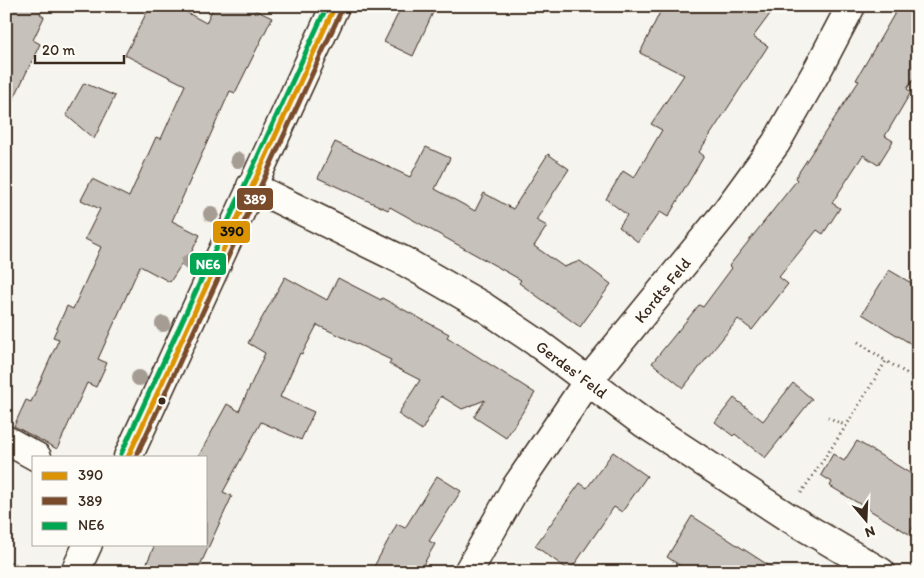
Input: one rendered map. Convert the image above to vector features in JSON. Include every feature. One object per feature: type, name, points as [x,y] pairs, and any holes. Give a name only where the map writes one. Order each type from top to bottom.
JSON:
[{"type":"street","points":[[128,456],[335,6]]},
{"type":"street","name":"Kordts Feld","points":[[468,572],[516,487],[588,382],[725,212],[776,143],[851,6]]},
{"type":"street","name":"Gerdes' Feld","points":[[251,186],[402,260],[484,307],[528,337],[645,424],[786,516],[881,572]]},
{"type":"street","points":[[6,440],[35,456]]},
{"type":"street","points":[[75,572],[87,546]]},
{"type":"path","points":[[858,342],[918,380]]},
{"type":"path","points":[[786,516],[846,426],[886,361]]},
{"type":"path","points":[[828,417],[846,426]]},
{"type":"path","points":[[6,560],[32,572]]},
{"type":"building","points":[[6,6],[44,6],[40,14],[44,17],[33,40],[40,44],[6,115]]},
{"type":"building","points":[[150,6],[175,6],[206,23],[214,6],[247,6],[272,18],[235,93],[230,91],[172,221],[200,235],[184,267],[181,265],[170,282],[140,266],[98,359],[107,363],[96,387],[87,383],[57,449],[14,426],[26,400],[31,402],[59,339],[53,337],[67,306],[73,309],[101,247],[85,239],[100,209],[81,200],[92,179],[129,197],[156,137],[161,139],[185,85],[125,55]]},
{"type":"building","points":[[402,6],[436,6],[413,56],[384,42]]},
{"type":"building","points":[[663,6],[776,6],[753,37],[768,46],[699,152],[704,156],[668,217],[660,212],[638,242],[619,227],[627,215],[606,199],[623,171],[634,178],[662,130],[651,124],[684,75],[640,53]]},
{"type":"building","points":[[899,6],[918,6],[918,72],[907,89],[911,92],[885,136],[893,141],[878,165],[863,155],[832,203],[840,208],[823,234],[817,230],[779,277],[788,284],[752,330],[738,319],[683,388],[652,363],[699,305],[703,307],[732,268],[729,266],[797,180],[795,178],[859,81],[856,80]]},
{"type":"building","points":[[84,83],[115,96],[94,139],[66,115]]},
{"type":"building","points":[[335,142],[410,177],[426,147],[450,158],[435,189],[475,211],[484,193],[513,209],[548,154],[569,169],[536,220],[547,226],[534,246],[564,267],[580,261],[611,284],[580,327],[519,283],[521,280],[390,207],[388,210],[318,178]]},
{"type":"building","points":[[889,270],[918,287],[918,348],[862,314]]},
{"type":"building","points":[[285,277],[327,300],[338,278],[381,300],[382,298],[449,334],[447,337],[535,393],[506,438],[474,417],[485,400],[462,409],[441,396],[422,430],[398,414],[420,380],[389,364],[391,360],[317,325],[302,354],[300,353],[280,397],[314,412],[301,440],[261,422],[223,492],[232,496],[197,572],[143,572],[154,546],[208,546],[208,456],[199,456],[227,404],[239,411],[265,353],[248,343]]},
{"type":"building","points":[[793,383],[812,399],[765,458],[735,434],[733,436],[715,422],[734,398],[763,421]]},
{"type":"building","points":[[857,441],[918,478],[918,520],[909,534],[830,486],[832,482],[821,475],[833,454],[844,461]]},
{"type":"building","points":[[613,452],[647,476],[622,512],[614,507],[570,571],[535,546],[580,483],[587,488]]},
{"type":"building","points":[[437,476],[461,491],[429,541],[435,544],[419,572],[371,572],[397,524],[405,528]]},
{"type":"building","points":[[692,516],[779,572],[690,572],[667,557]]},
{"type":"transit line","name":"NE6","points":[[121,454],[327,6]]},
{"type":"transit line","name":"390","points":[[128,456],[335,6]]},
{"type":"transit line","name":"389","points":[[136,456],[342,9]]}]
